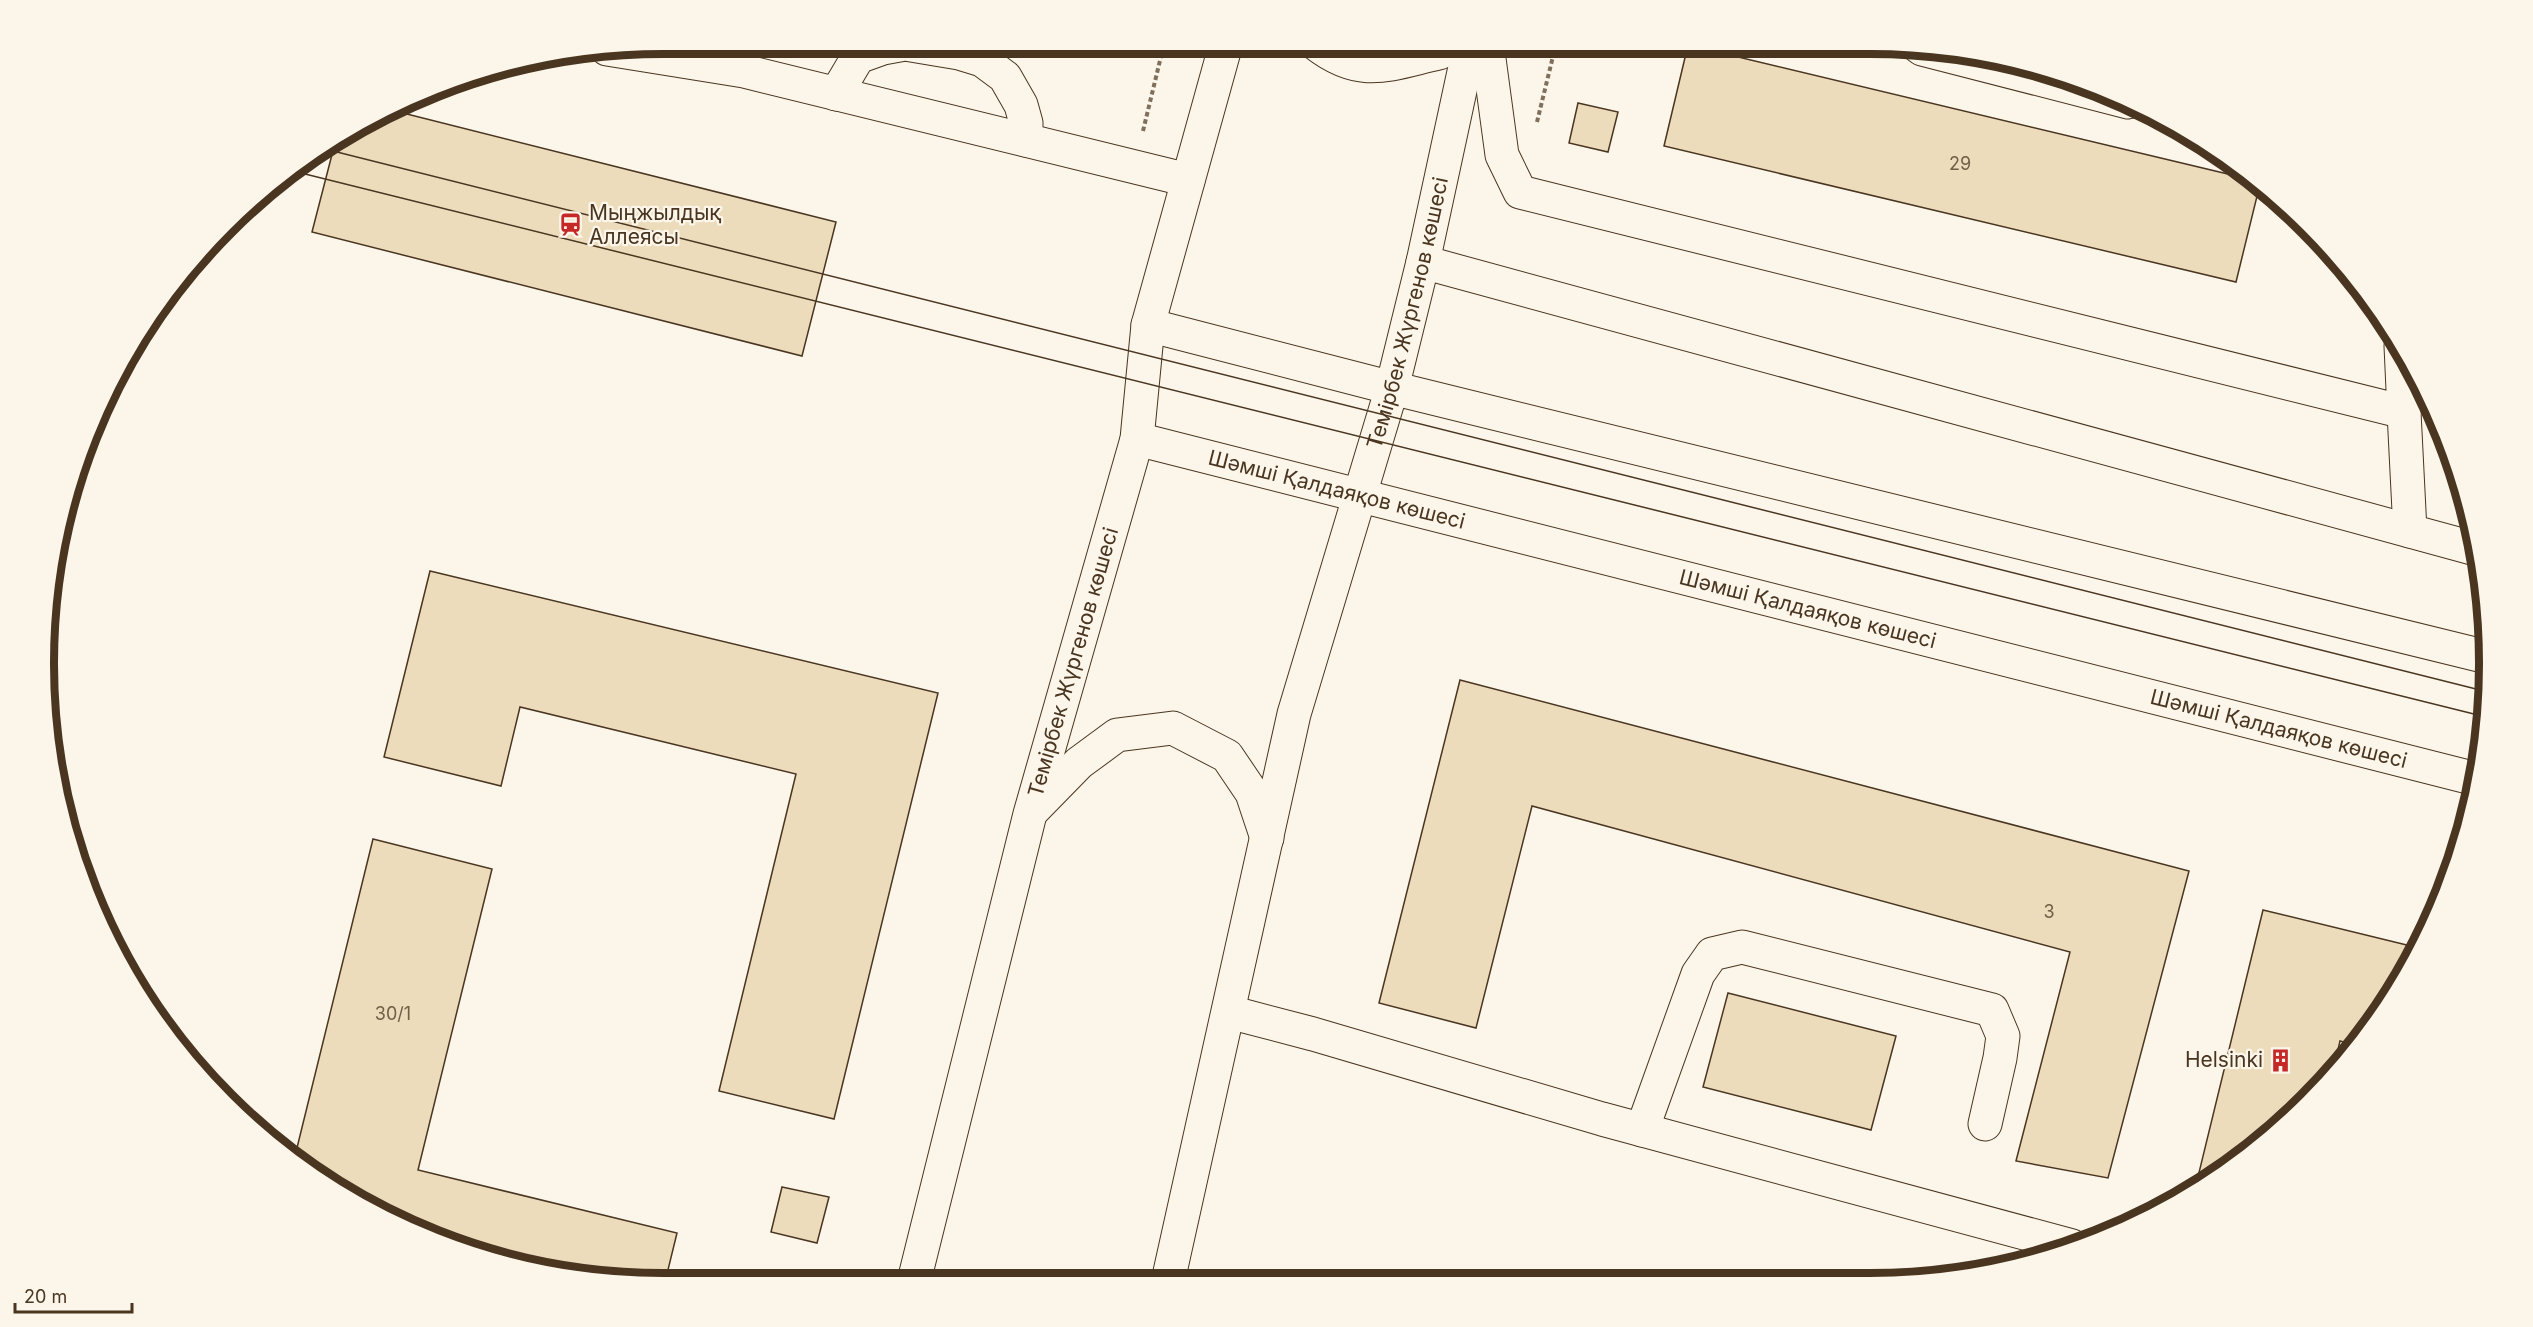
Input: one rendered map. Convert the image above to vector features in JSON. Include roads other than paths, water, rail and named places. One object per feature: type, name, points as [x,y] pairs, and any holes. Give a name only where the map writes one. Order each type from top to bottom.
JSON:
[{"type":"street","points":[[836,93],[858,57],[866,54]]},
{"type":"street","points":[[962,54],[982,60],[1005,77],[1021,105],[1026,123],[1026,140]]},
{"type":"street","name":"Темірбек Жүргенов көшесі","points":[[916,1273],[1030,813],[1137,439],[1148,325],[1223,54]]},
{"type":"street","points":[[1329,54],[1334,58],[1370,68],[1434,54]]},
{"type":"street","name":"Темірбек Жүргенов көшесі","points":[[1170,1273],[1294,714],[1392,388],[1423,262],[1468,54]]},
{"type":"street","points":[[1489,54],[1502,154],[1520,192],[2404,412]]},
{"type":"street","points":[[642,55],[744,71],[1188,180]]},
{"type":"street","points":[[1989,66],[2059,84]]},
{"type":"street","points":[[1423,262],[2467,547]]},
{"type":"street","points":[[1148,325],[1392,388],[2479,655]]},
{"type":"street","points":[[2402,368],[2410,531]]},
{"type":"street","name":"Шәмші Қалдаяқов көшесі","points":[[1137,439],[2468,777]]},
{"type":"street","points":[[1030,813],[1079,763],[1118,735],[1173,728],[1227,756],[1252,793],[1267,838]]},
{"type":"street","points":[[1642,1130],[1698,974],[1713,954],[1742,947],[1992,1010],[2003,1036],[1986,1124]]},
{"type":"street","points":[[1229,1012],[1313,1034],[1642,1130],[2059,1243]]},
{"type":"tram line","points":[[334,151],[2478,690]]},
{"type":"tram line","points":[[302,173],[2477,715]]},
{"type":"place","name":"Мыңжылдық Аллеясы","points":[[571,225]]},
{"type":"place","name":"Helsinki","points":[[2281,1060]]}]
